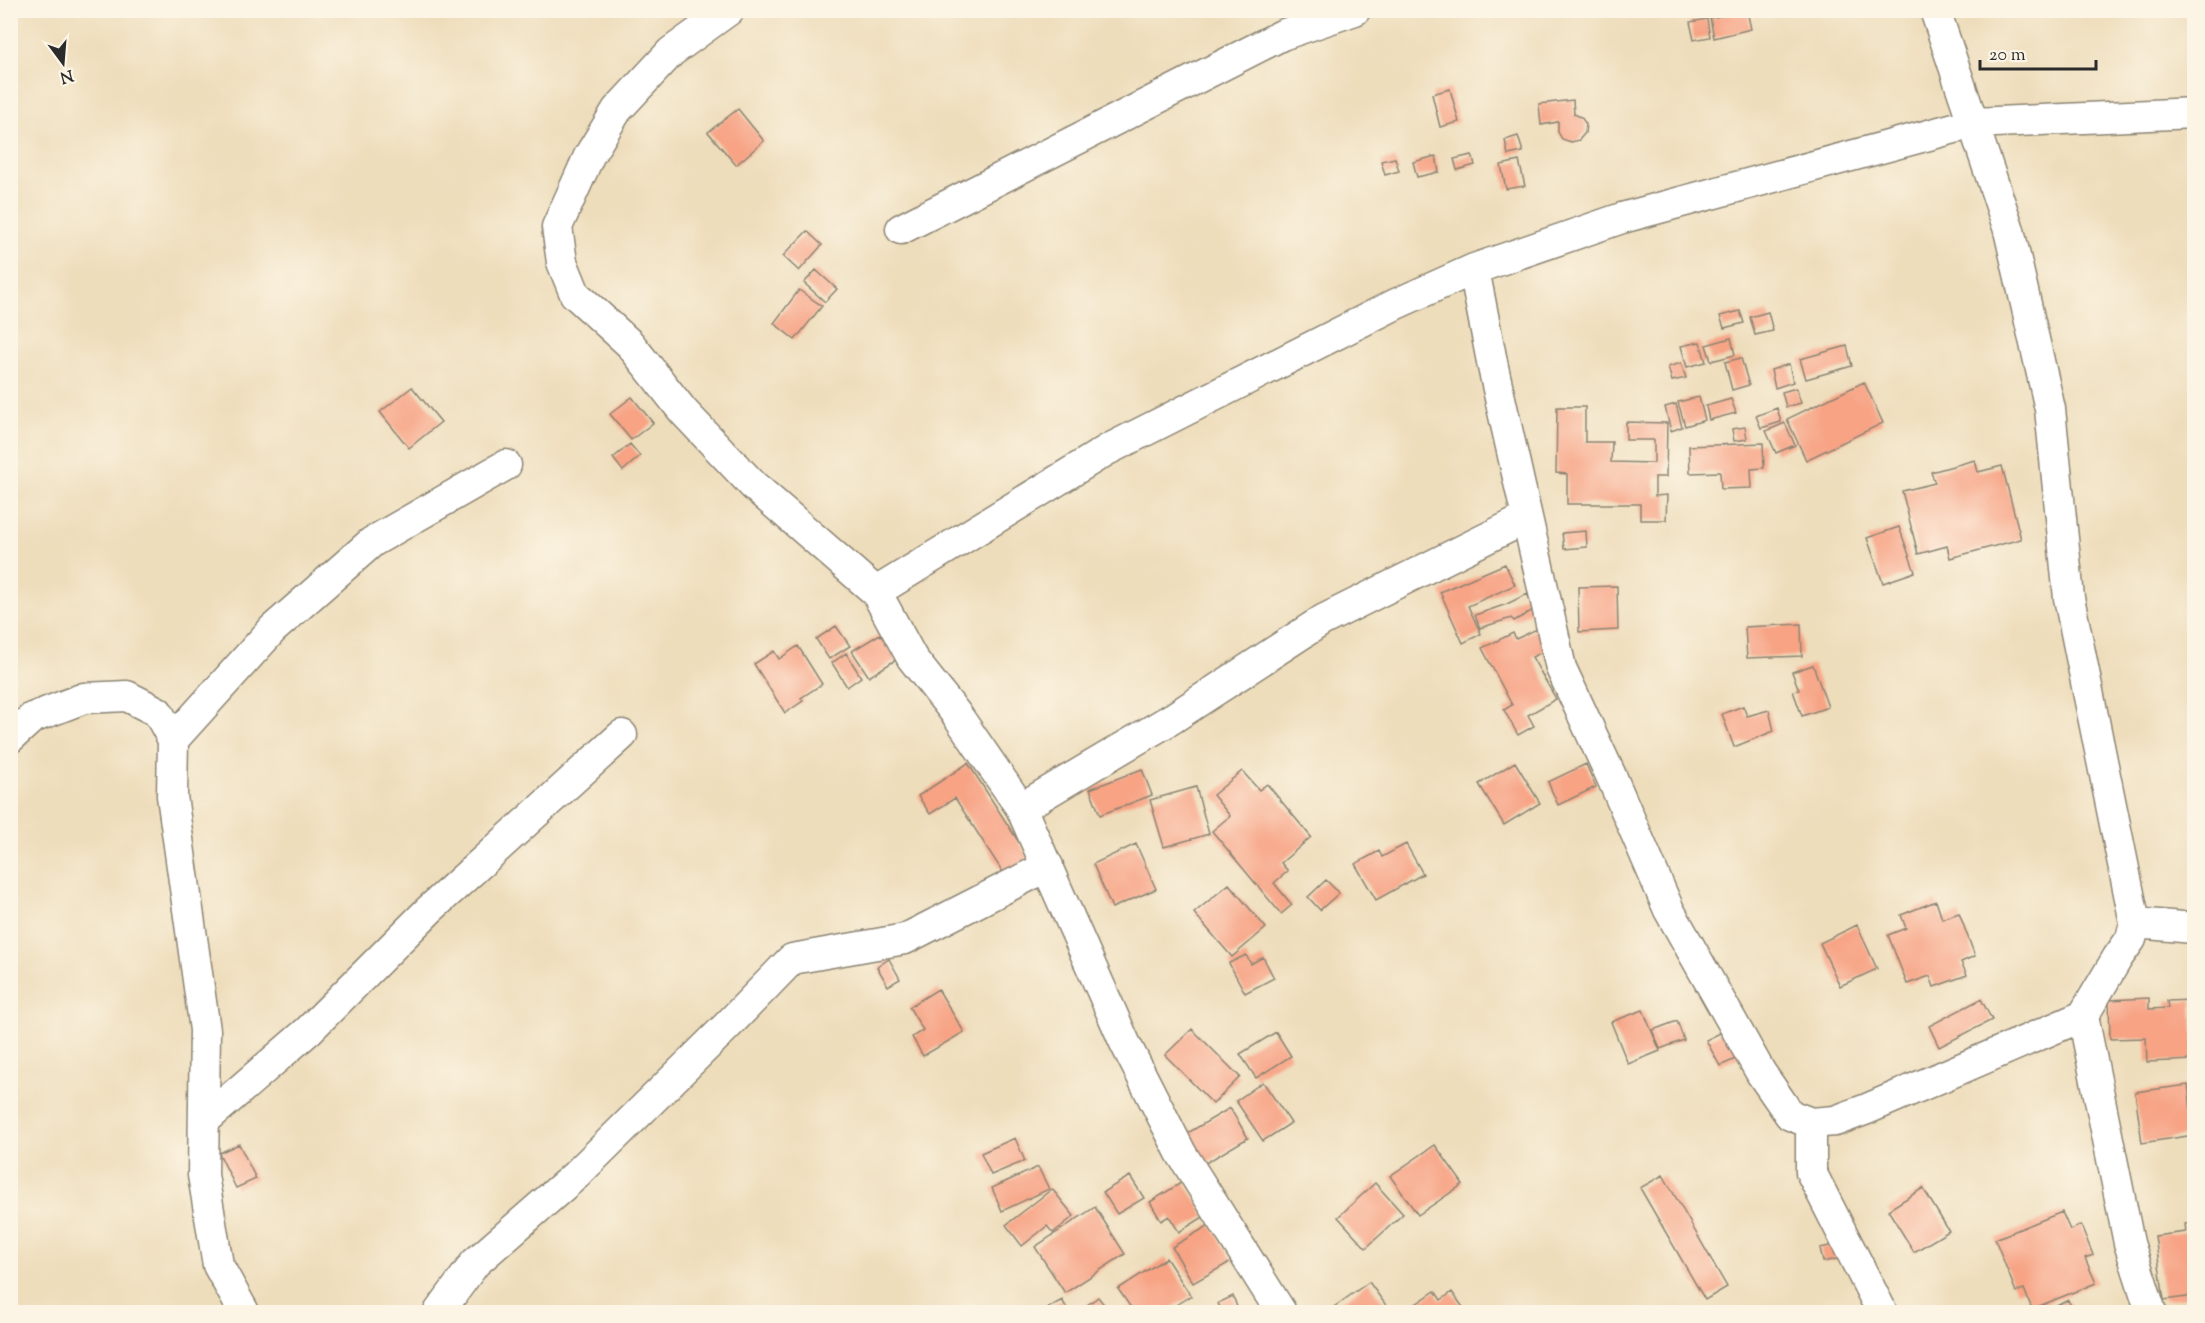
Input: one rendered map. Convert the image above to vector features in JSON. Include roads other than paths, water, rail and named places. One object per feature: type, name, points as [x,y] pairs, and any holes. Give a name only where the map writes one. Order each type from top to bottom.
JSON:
[{"type":"street","points":[[729,10],[671,52],[617,110],[589,156],[557,227],[562,262],[575,294],[630,344],[683,411],[753,485],[876,592],[912,658],[957,715],[1021,808],[1125,1043],[1181,1153],[1281,1312]]},
{"type":"street","points":[[901,230],[1282,35],[1355,10]]},
{"type":"street","points":[[1474,270],[1561,668],[1669,910],[1761,1073],[1790,1115],[1811,1123],[1835,1121],[2084,1016],[2131,939],[2135,923],[2069,598],[2050,409],[2009,230],[1935,10]]},
{"type":"street","points":[[876,592],[1107,450],[1396,304],[1474,270],[1622,218],[1973,123],[2194,113]]},
{"type":"street","points":[[174,740],[273,628],[372,542],[506,465]]},
{"type":"street","points":[[1021,808],[1173,718],[1323,620],[1527,518]]},
{"type":"street","points":[[10,738],[32,718],[84,698],[127,696],[158,712],[174,740],[172,796],[205,1030],[203,1174],[218,1265],[244,1312]]},
{"type":"street","points":[[204,1121],[308,1031],[429,910],[621,735]]},
{"type":"street","points":[[439,1312],[475,1263],[576,1175],[792,959],[905,939],[1048,866]]},
{"type":"street","points":[[2135,923],[2194,928]]},
{"type":"street","points":[[2084,1016],[2129,1243],[2151,1312]]},
{"type":"street","points":[[1811,1123],[1811,1172],[1882,1312]]}]
